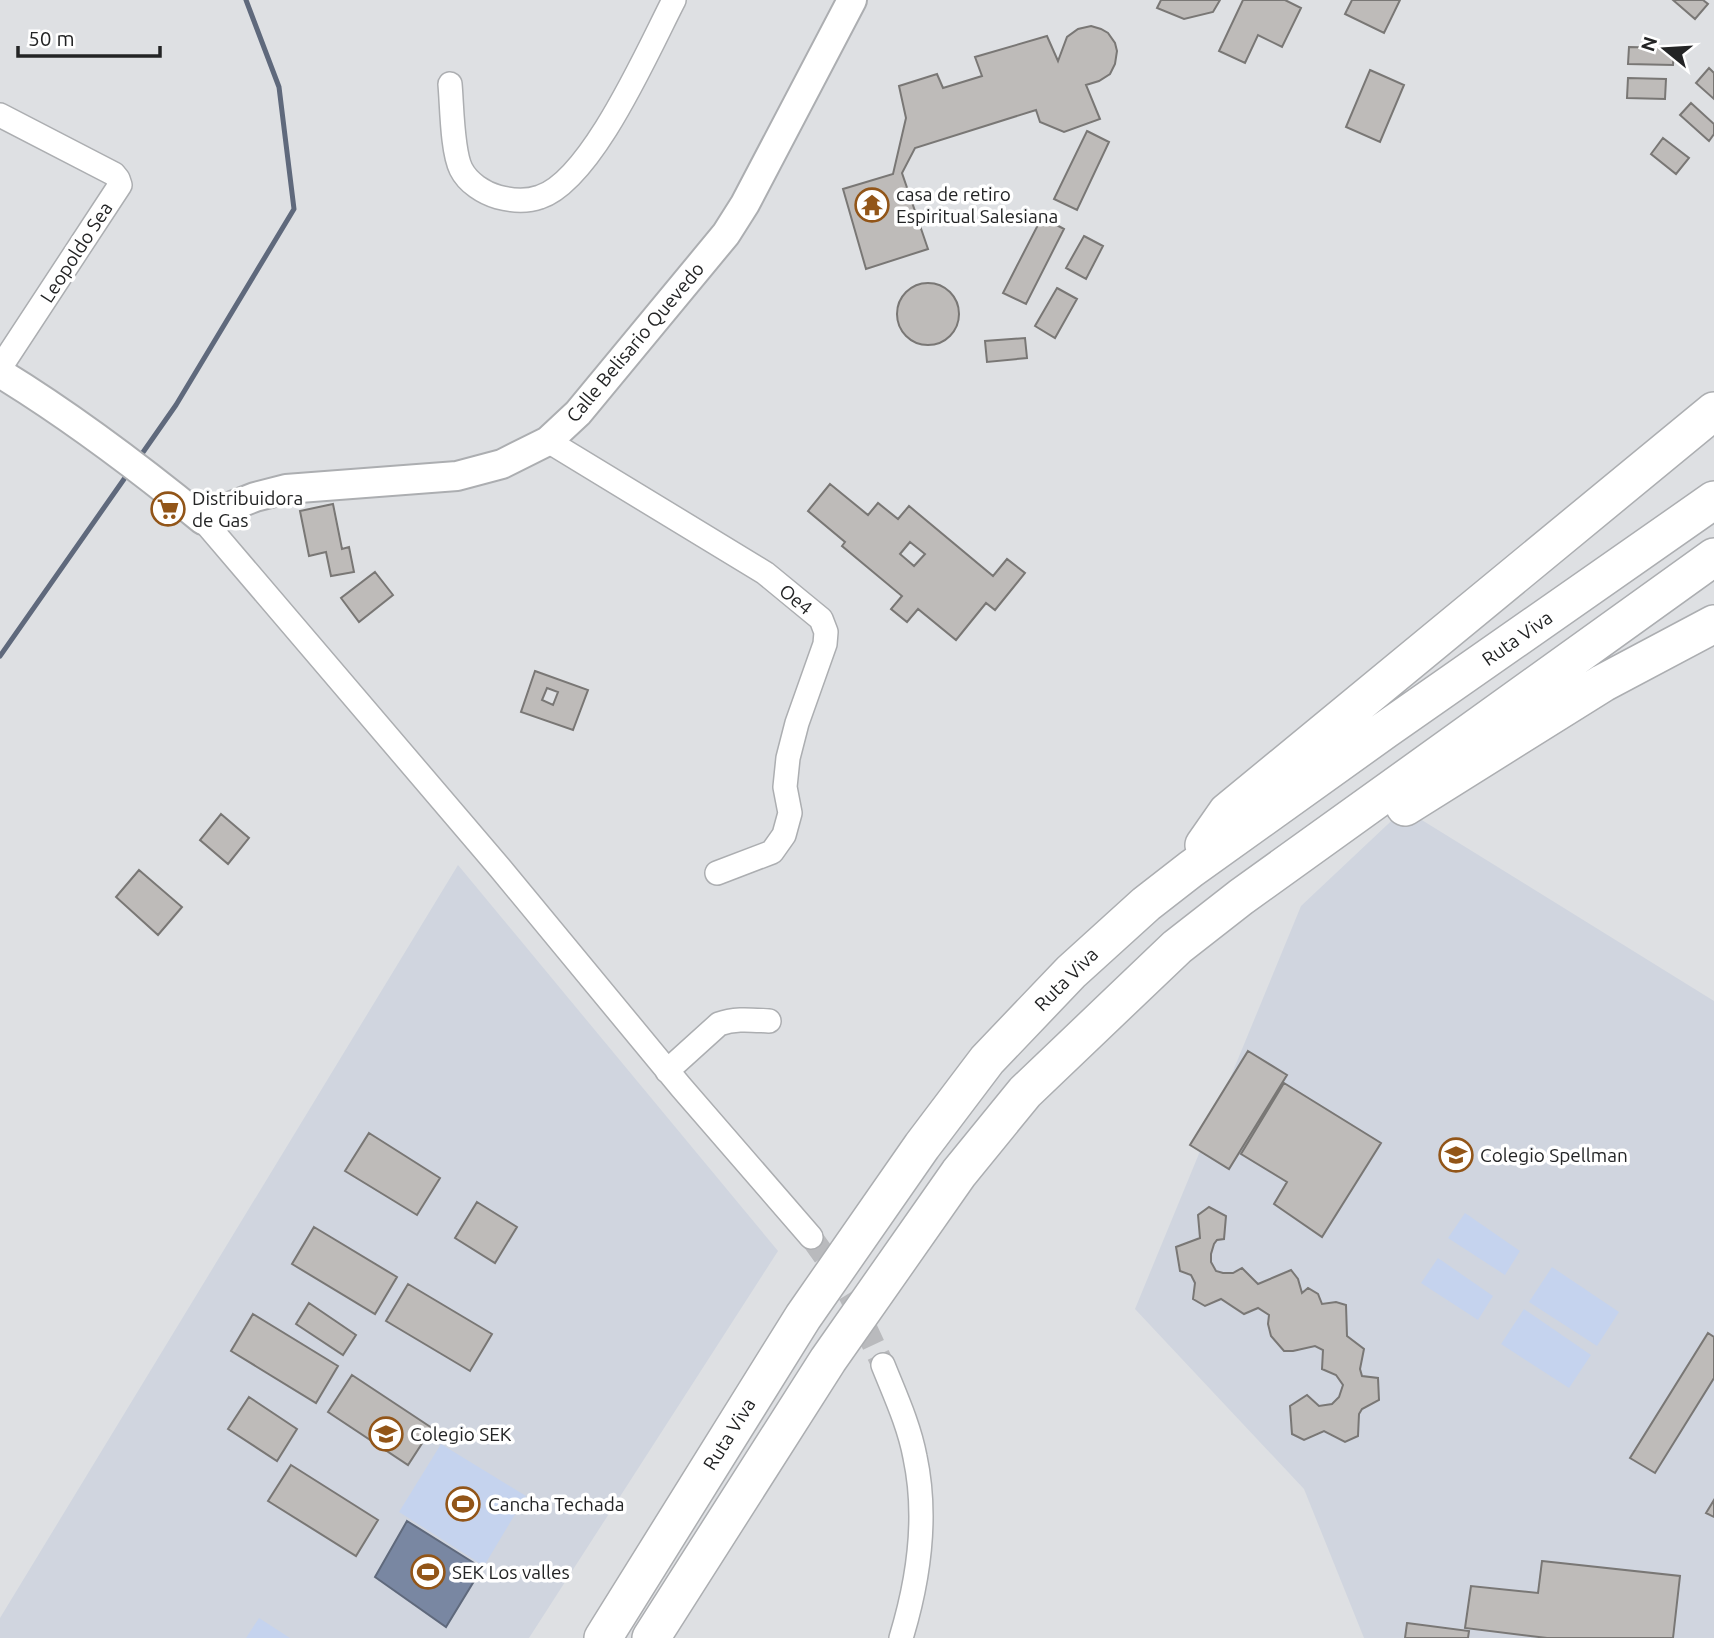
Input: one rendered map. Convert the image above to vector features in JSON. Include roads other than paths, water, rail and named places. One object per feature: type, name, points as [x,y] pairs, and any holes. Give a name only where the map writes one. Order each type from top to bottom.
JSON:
[{"type":"highway","points":[[1191,869],[1208,837],[1227,812],[1712,412]]},
{"type":"highway","name":"Ruta Viva","points":[[603,1638],[803,1317],[922,1146],[987,1060],[1071,972],[1146,904],[1191,869],[1714,499]]},
{"type":"highway","points":[[651,1638],[828,1360],[959,1172],[1025,1092],[1177,947],[1241,897],[1714,557]]},
{"type":"highway","points":[[1100,1022],[1188,963],[1346,845],[1604,683],[1704,631]]},
{"type":"street","points":[[450,84],[456,154],[461,171],[475,186],[492,196],[517,202],[542,197],[564,183],[591,152],[619,106],[674,0]]},
{"type":"street","name":"Calle Belisario Quevedo","points":[[204,520],[255,496],[286,489],[457,476],[502,464],[548,441],[578,413],[726,234],[746,204],[852,0]]},
{"type":"street","name":"Leopoldo Sea","points":[[0,115],[114,174],[120,185],[0,368]]},
{"type":"street","points":[[0,373],[95,435],[204,520],[500,868],[667,1071],[811,1237]]},
{"type":"street","name":"Oe4","points":[[548,441],[765,573],[821,619],[826,632],[825,644],[797,723],[788,758],[785,787],[790,813],[784,835],[772,852],[717,873]]},
{"type":"street","points":[[667,1071],[719,1024],[742,1019],[769,1021]]},
{"type":"street","points":[[883,1365],[902,1412],[915,1455],[921,1493],[921,1544],[914,1589],[901,1638]]},
{"type":"waterway","points":[[139,458],[176,405],[294,209],[279,87],[246,0]]},
{"type":"waterway","points":[[0,656],[129,472]]},
{"type":"tunnel","points":[[811,1237],[851,1297],[883,1365]]},
{"type":"place","name":"casa de retiro Espiritual Salesiana","points":[[872,205]]},
{"type":"place","name":"Distribuidora de Gas","points":[[168,509]]},
{"type":"place","name":"Colegio Spellman","points":[[1456,1155]]},
{"type":"place","name":"Colegio SEK","points":[[386,1434]]},
{"type":"place","name":"Cancha Techada","points":[[463,1504]]},
{"type":"place","name":"SEK Los valles","points":[[428,1572]]}]
